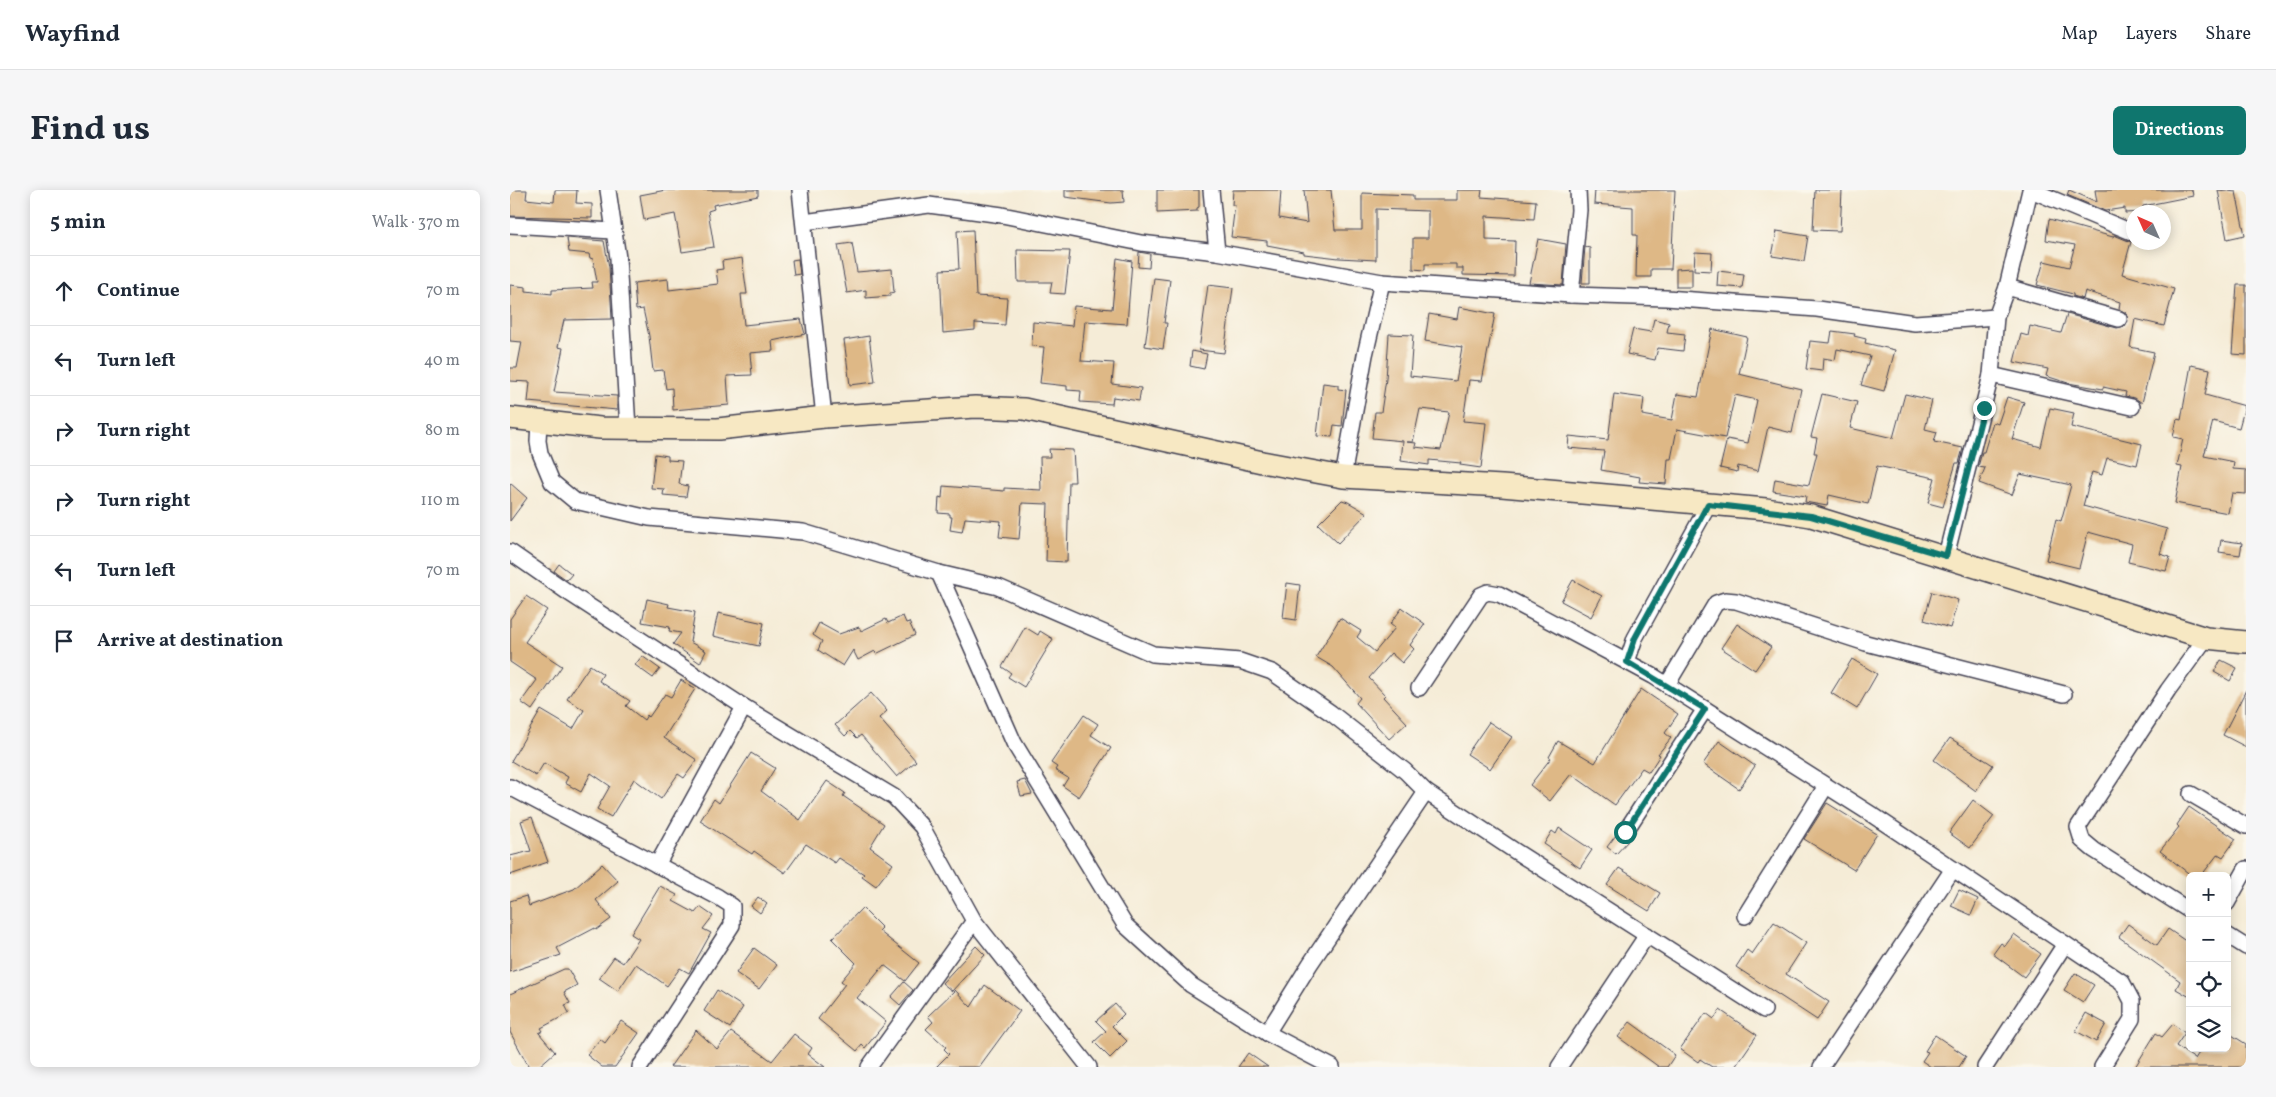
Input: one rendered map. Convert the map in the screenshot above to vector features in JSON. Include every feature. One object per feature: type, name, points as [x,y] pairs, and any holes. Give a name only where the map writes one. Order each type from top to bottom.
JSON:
[{"type":"street","points":[[608,190],[618,258],[628,429]]},
{"type":"street","points":[[800,190],[824,417]]},
{"type":"street","points":[[1211,190],[1217,252]]},
{"type":"street","points":[[1571,295],[1579,210],[1578,190]]},
{"type":"street","points":[[1946,556],[1991,375],[1996,316],[2007,287],[2031,190],[2126,230]]},
{"type":"street","points":[[804,222],[929,205],[1002,215],[1141,243],[1217,252],[1382,282],[1571,295],[1666,298],[1817,310],[1914,323],[1996,316]]},
{"type":"street","points":[[510,224],[613,231]]},
{"type":"street","points":[[1343,477],[1365,355],[1382,282]]},
{"type":"street","points":[[2007,287],[2119,319]]},
{"type":"street","points":[[1991,375],[2132,407]]},
{"type":"street","points":[[510,418],[628,429],[718,430],[824,417],[975,407],[1024,409],[1090,422],[1262,462],[1343,477],[1502,486],[1708,504],[1811,516],[1946,556],[2206,638],[2246,642]]},
{"type":"street","points":[[539,422],[538,441],[540,453],[552,482],[575,501],[649,518],[803,532],[939,574],[998,587],[1153,654],[1240,661],[1272,672],[1331,712],[1405,771],[1426,792],[1764,1010]]},
{"type":"street","points":[[1627,662],[1635,638],[1708,504]]},
{"type":"street","points":[[510,552],[568,593],[744,707],[894,796],[922,827],[974,921],[1089,1067]]},
{"type":"street","points":[[939,574],[1014,743],[1125,925],[1191,985],[1267,1033],[1332,1067]]},
{"type":"street","points":[[1419,688],[1481,595],[1488,592],[1499,594],[1627,662],[1667,685],[1826,786],[2122,982],[2132,1001],[2132,1019],[2102,1067]]},
{"type":"street","points":[[1667,685],[1716,603],[1725,600],[1736,601],[1866,643],[2064,694]]},
{"type":"street","points":[[2186,908],[2094,850],[2082,840],[2078,827],[2168,690],[2206,638]]},
{"type":"street","points":[[657,864],[744,707]]},
{"type":"street","points":[[1625,832],[1705,709]]},
{"type":"street","points":[[1745,916],[1826,786]]},
{"type":"street","points":[[510,787],[657,864],[732,906],[732,925],[640,1067]]},
{"type":"street","points":[[1267,1033],[1310,964],[1426,792]]},
{"type":"street","points":[[2191,794],[2246,826]]},
{"type":"street","points":[[1821,1067],[1953,869]]},
{"type":"street","points":[[2231,896],[2246,870]]},
{"type":"street","points":[[869,1067],[974,921]]},
{"type":"street","points":[[1559,1067],[1647,935]]},
{"type":"street","points":[[2231,938],[2246,947]]},
{"type":"street","points":[[1985,1067],[2065,944]]},
{"type":"building","points":[[510,190],[527,190],[526,199],[554,202],[555,190],[577,190],[576,203],[592,204],[592,218],[510,216]]},
{"type":"building","points":[[666,190],[758,190],[758,196],[713,205],[714,209],[708,211],[714,247],[682,252],[675,214],[644,220],[640,195]]},
{"type":"building","points":[[1065,190],[1123,190],[1124,202],[1111,203],[1065,197]]},
{"type":"building","points":[[1157,190],[1199,190],[1199,207],[1197,211],[1157,213]]},
{"type":"building","points":[[1233,190],[1281,190],[1279,218],[1307,223],[1304,190],[1331,190],[1335,230],[1362,230],[1362,193],[1413,195],[1413,200],[1457,200],[1457,190],[1482,190],[1481,197],[1536,201],[1534,219],[1486,216],[1486,240],[1515,241],[1514,276],[1463,275],[1463,268],[1456,268],[1456,264],[1425,264],[1425,270],[1413,269],[1413,238],[1428,238],[1428,211],[1376,209],[1376,260],[1339,258],[1304,254],[1304,252],[1267,245],[1267,241],[1231,237],[1235,205],[1232,205]]},
{"type":"building","points":[[1595,190],[1675,190],[1671,269],[1651,269],[1651,277],[1636,277],[1637,235],[1633,235],[1633,207],[1594,204]]},
{"type":"building","points":[[1815,190],[1842,190],[1840,231],[1813,230]]},
{"type":"building","points":[[2069,190],[2097,202],[2095,190],[2192,190],[2193,196],[2148,205],[2126,205],[2125,213],[2125,208],[2105,211],[2067,195]]},
{"type":"building","points":[[2218,190],[2236,192],[2245,235],[2227,239]]},
{"type":"building","points":[[2049,219],[2113,237],[2114,235],[2126,240],[2126,250],[2129,250],[2122,274],[2174,289],[2164,326],[2135,319],[2130,347],[2154,352],[2142,403],[2135,398],[2125,396],[2126,392],[2068,383],[2046,376],[2048,369],[2014,362],[2021,334],[2028,336],[2030,326],[2061,333],[2067,314],[2117,328],[2125,326],[2128,321],[2126,313],[2119,309],[2120,302],[2085,291],[2083,299],[2073,296],[2073,294],[2037,285],[2044,261],[2069,267],[2075,245],[2046,240]]},
{"type":"building","points":[[973,230],[976,296],[1007,298],[1005,325],[975,323],[975,330],[943,333],[940,270],[959,269],[957,231]]},
{"type":"building","points":[[1777,231],[1808,236],[1804,261],[1772,256]]},
{"type":"building","points":[[567,238],[604,241],[609,267],[612,319],[564,320],[558,347],[563,348],[554,392],[617,396],[617,410],[528,402],[530,382],[510,381],[510,368],[517,368],[522,342],[510,341],[510,285],[526,287],[526,291],[552,294],[552,290],[593,288],[592,282],[597,282],[593,259],[590,258],[589,254],[569,252]]},
{"type":"building","points":[[1538,239],[1566,244],[1563,285],[1529,283]]},
{"type":"building","points":[[852,243],[857,272],[892,269],[894,292],[890,293],[890,296],[866,298],[866,290],[847,293],[838,245]]},
{"type":"building","points":[[1585,247],[1590,248],[1590,283],[1582,283]]},
{"type":"building","points":[[1017,250],[1070,251],[1065,294],[1050,293],[1052,282],[1018,282]]},
{"type":"building","points":[[1139,252],[1150,254],[1149,268],[1138,267]]},
{"type":"building","points":[[1695,252],[1712,253],[1711,271],[1694,270]]},
{"type":"building","points":[[742,258],[747,294],[741,294],[744,325],[801,319],[805,334],[772,341],[773,351],[750,353],[752,375],[727,376],[729,405],[673,410],[672,388],[666,389],[663,370],[653,371],[649,336],[643,309],[636,310],[634,283],[668,279],[669,290],[718,284],[716,270],[723,269],[722,261]]},
{"type":"building","points":[[1117,258],[1132,261],[1127,324],[1085,321],[1081,361],[1114,363],[1112,384],[1141,388],[1139,401],[1113,397],[1112,404],[1080,402],[1081,391],[1067,390],[1067,386],[1040,383],[1044,347],[1032,346],[1033,322],[1072,326],[1074,306],[1112,309]]},
{"type":"building","points":[[798,259],[800,274],[794,275],[792,260]]},
{"type":"building","points":[[1692,268],[1692,287],[1676,287],[1676,269]]},
{"type":"building","points":[[1718,271],[1744,274],[1742,288],[1717,286]]},
{"type":"building","points":[[1154,278],[1170,280],[1164,323],[1167,323],[1163,349],[1145,346]]},
{"type":"building","points":[[1208,285],[1233,288],[1224,353],[1199,350]]},
{"type":"building","points":[[2237,285],[2246,285],[2246,355],[2232,354]]},
{"type":"building","points":[[1459,307],[1495,314],[1482,381],[1469,380],[1463,421],[1486,423],[1481,468],[1460,465],[1461,463],[1429,460],[1429,465],[1401,461],[1403,441],[1372,438],[1375,412],[1381,412],[1386,379],[1389,334],[1413,335],[1410,376],[1456,381],[1462,347],[1425,341],[1429,314],[1457,319]],"holes":[[[1420,409],[1449,412],[1441,450],[1415,447],[1416,443],[1407,442],[1413,442]]]},
{"type":"building","points":[[1654,319],[1669,323],[1667,332],[1685,334],[1683,351],[1658,348],[1655,360],[1627,354],[1633,329],[1651,332]]},
{"type":"building","points":[[1712,329],[1747,337],[1739,374],[1801,389],[1792,433],[1768,427],[1758,471],[1738,466],[1737,472],[1720,468],[1727,439],[1748,443],[1757,400],[1735,395],[1725,438],[1677,429],[1671,459],[1668,459],[1666,484],[1639,482],[1640,477],[1601,470],[1604,451],[1568,448],[1569,436],[1608,440],[1614,394],[1644,398],[1642,415],[1672,420],[1677,394],[1698,397]]},
{"type":"building","points":[[1832,331],[1855,334],[1854,336],[1866,339],[1865,343],[1895,350],[1884,391],[1861,385],[1870,356],[1837,349],[1835,360],[1823,358],[1822,371],[1806,369],[1810,341],[1830,343]]},
{"type":"building","points":[[869,336],[875,382],[850,385],[844,340]]},
{"type":"building","points":[[1192,351],[1207,354],[1204,369],[1190,366]]},
{"type":"building","points":[[2191,365],[2210,369],[2205,395],[2245,406],[2239,428],[2213,421],[2204,456],[2234,462],[2233,469],[2246,470],[2246,494],[2232,493],[2228,513],[2175,503],[2182,467],[2177,466],[2183,439],[2173,437],[2177,419],[2181,420]]},
{"type":"building","points":[[1323,383],[1338,385],[1338,389],[1346,390],[1342,426],[1334,425],[1332,437],[1317,436]]},
{"type":"building","points":[[1822,394],[1857,402],[1850,428],[1893,438],[1905,394],[1932,400],[1925,429],[1937,432],[1934,442],[1963,448],[1959,463],[1956,463],[1943,507],[1928,503],[1935,478],[1877,466],[1868,504],[1829,495],[1827,506],[1805,502],[1806,496],[1773,491],[1775,479],[1809,485],[1817,453],[1814,453],[1817,438],[1811,437]]},
{"type":"building","points":[[2007,397],[2024,402],[2012,439],[2041,447],[2050,408],[2074,413],[2071,427],[2142,444],[2137,465],[2107,458],[2102,475],[2092,472],[2083,506],[2167,529],[2160,554],[2170,557],[2166,571],[2128,562],[2132,544],[2088,532],[2079,568],[2046,560],[2056,519],[2061,521],[2071,485],[2020,474],[2012,495],[1979,483],[1985,468],[1978,467],[1982,452],[1984,452],[1993,422],[1998,424]]},
{"type":"building","points":[[1049,449],[1073,450],[1075,482],[1069,482],[1067,562],[1046,561],[1048,504],[1022,503],[1019,539],[999,537],[1001,521],[965,518],[962,532],[950,530],[952,517],[950,517],[950,514],[938,513],[939,497],[942,498],[943,486],[1004,491],[1004,488],[1041,490],[1040,457],[1050,457]]},
{"type":"building","points":[[655,454],[668,456],[668,460],[682,461],[679,484],[688,486],[686,497],[663,495],[664,489],[651,488]]},
{"type":"building","points":[[510,483],[527,498],[510,521]]},
{"type":"building","points":[[1342,500],[1367,513],[1338,543],[1318,524]]},
{"type":"building","points":[[2221,540],[2242,543],[2240,555],[2219,552]]},
{"type":"building","points":[[559,564],[572,574],[567,580],[554,571]]},
{"type":"building","points":[[1573,580],[1602,596],[1591,617],[1561,601]]},
{"type":"building","points":[[1287,583],[1300,585],[1296,620],[1283,618]]},
{"type":"building","points":[[1932,592],[1958,600],[1950,628],[1924,620]]},
{"type":"building","points":[[526,596],[547,610],[525,642],[562,666],[532,710],[521,702],[537,680],[510,662],[510,619]]},
{"type":"building","points":[[647,599],[669,604],[668,607],[695,612],[690,642],[706,651],[700,663],[673,644],[681,633],[669,631],[670,627],[642,622]]},
{"type":"building","points":[[1402,608],[1425,624],[1410,645],[1414,649],[1402,663],[1391,653],[1369,678],[1385,695],[1383,697],[1407,723],[1389,739],[1356,703],[1360,698],[1333,667],[1316,657],[1340,618],[1361,631],[1357,637],[1375,652],[1395,628],[1390,624]]},
{"type":"building","points":[[718,613],[764,623],[759,646],[713,636]]},
{"type":"building","points":[[903,616],[906,623],[909,622],[915,635],[876,654],[875,651],[858,660],[853,650],[843,666],[818,650],[822,641],[813,635],[819,623],[839,634],[859,627],[861,631],[886,619],[888,623]]},
{"type":"building","points":[[1737,624],[1771,647],[1755,670],[1721,648]]},
{"type":"building","points":[[1025,627],[1038,635],[1040,631],[1053,639],[1024,687],[1008,677],[1011,673],[1002,667]]},
{"type":"building","points":[[642,656],[660,669],[653,678],[635,665]]},
{"type":"building","points":[[1852,659],[1877,674],[1857,709],[1831,693]]},
{"type":"building","points":[[2221,660],[2237,668],[2230,681],[2214,672]]},
{"type":"building","points":[[590,665],[603,674],[599,681],[630,701],[626,706],[644,720],[647,715],[649,717],[665,694],[671,697],[681,680],[695,689],[664,738],[697,760],[684,778],[678,774],[661,799],[634,779],[611,817],[597,809],[610,786],[591,773],[581,792],[565,783],[568,777],[544,763],[536,776],[511,761],[541,710],[573,729],[584,710],[567,699]]},
{"type":"building","points":[[1641,689],[1678,714],[1665,733],[1671,738],[1658,754],[1660,755],[1649,772],[1642,768],[1615,805],[1571,774],[1550,801],[1530,785],[1551,758],[1549,757],[1558,741],[1595,763]]},
{"type":"building","points":[[2246,690],[2246,747],[2223,735]]},
{"type":"building","points":[[871,693],[887,711],[879,718],[916,761],[897,777],[861,735],[857,738],[850,731],[845,736],[835,725]]},
{"type":"building","points":[[1084,715],[1098,724],[1091,735],[1111,748],[1079,797],[1063,786],[1068,778],[1055,770],[1057,767],[1051,763]]},
{"type":"building","points":[[1489,722],[1512,737],[1490,769],[1467,754]]},
{"type":"building","points":[[1950,738],[1993,765],[1976,791],[1934,760]]},
{"type":"building","points":[[1719,741],[1755,766],[1739,789],[1703,764]]},
{"type":"building","points":[[751,753],[775,768],[761,791],[800,820],[827,781],[845,793],[843,796],[884,824],[870,847],[893,864],[876,886],[862,876],[864,874],[839,858],[835,863],[806,844],[785,873],[754,851],[752,854],[700,821],[714,799],[719,803]]},
{"type":"building","points":[[1025,780],[1032,794],[1021,796],[1017,782]]},
{"type":"building","points":[[1973,800],[1994,816],[1970,848],[1949,833]]},
{"type":"building","points":[[1827,803],[1877,834],[1854,870],[1804,839]]},
{"type":"building","points":[[2189,807],[2236,839],[2223,857],[2218,854],[2204,872],[2187,872],[2160,851],[2179,827],[2177,825]]},
{"type":"building","points":[[532,817],[548,862],[510,875],[510,856],[531,851],[521,821]]},
{"type":"building","points":[[1559,828],[1592,850],[1580,868],[1544,844],[1552,831],[1556,834]]},
{"type":"building","points":[[1616,835],[1620,840],[1628,841],[1616,854],[1607,847]]},
{"type":"building","points":[[602,864],[618,881],[596,900],[611,919],[596,930],[595,928],[557,948],[561,955],[510,972],[510,901],[526,896],[529,906],[574,889]]},
{"type":"building","points":[[1619,868],[1660,893],[1649,911],[1607,885]]},
{"type":"building","points":[[660,886],[677,895],[673,901],[695,913],[700,907],[713,916],[703,929],[711,933],[689,973],[680,968],[667,986],[636,964],[618,991],[599,978],[614,957],[623,963],[639,939],[631,934]]},
{"type":"building","points":[[1959,890],[1978,899],[1971,915],[1951,906]]},
{"type":"building","points":[[758,897],[767,904],[760,913],[751,906]]},
{"type":"building","points":[[862,908],[882,928],[879,931],[919,963],[905,981],[884,965],[857,998],[886,1022],[865,1048],[862,1045],[857,1051],[818,1019],[845,984],[841,981],[856,963],[832,939]]},
{"type":"building","points":[[1774,922],[1806,943],[1786,974],[1829,1002],[1817,1020],[1736,967],[1747,950],[1752,954]]},
{"type":"building","points":[[2128,924],[2157,945],[2168,929],[2186,941],[2186,995],[2176,989],[2180,981],[2119,937]]},
{"type":"building","points":[[2014,934],[2041,954],[2024,977],[1993,954],[2001,943],[2005,946]]},
{"type":"building","points":[[976,946],[985,955],[952,991],[942,983]]},
{"type":"building","points":[[754,948],[777,965],[759,989],[736,973]]},
{"type":"building","points":[[564,969],[568,969],[577,985],[564,992],[570,1003],[565,1005],[569,1013],[541,1028],[543,1031],[539,1033],[555,1052],[538,1067],[529,1067],[510,1032],[510,994]]},
{"type":"building","points":[[2075,973],[2094,985],[2083,1002],[2064,990]]},
{"type":"building","points":[[904,982],[913,990],[900,1005],[891,997]]},
{"type":"building","points":[[985,985],[1020,1011],[979,1067],[936,1067],[949,1054],[944,1049],[946,1047],[926,1029],[933,1022],[928,1016],[955,990],[971,1007]]},
{"type":"building","points":[[717,990],[743,1007],[730,1028],[704,1011]]},
{"type":"building","points":[[1115,1004],[1124,1014],[1112,1026],[1127,1041],[1110,1058],[1094,1042],[1106,1031],[1096,1021]]},
{"type":"building","points":[[1720,1010],[1757,1035],[1735,1067],[1712,1067],[1700,1059],[1698,1062],[1680,1049],[1706,1013],[1714,1019]]},
{"type":"building","points":[[2086,1013],[2106,1024],[2096,1042],[2076,1031]]},
{"type":"building","points":[[621,1021],[639,1033],[615,1067],[602,1067],[587,1055],[600,1039],[605,1043]]},
{"type":"building","points":[[1630,1022],[1675,1055],[1667,1067],[1659,1067],[1618,1037]]},
{"type":"building","points":[[2173,1024],[2185,1033],[2176,1046],[2195,1059],[2199,1052],[2231,1052],[2231,1035],[2246,1044],[2246,1067],[2135,1067],[2156,1033],[2162,1037]]},
{"type":"building","points":[[696,1030],[717,1049],[731,1032],[772,1061],[794,1034],[812,1048],[808,1054],[825,1067],[670,1067]]},
{"type":"building","points":[[1935,1035],[1966,1056],[1959,1067],[1931,1067],[1922,1061],[1928,1052],[1925,1051]]},
{"type":"building","points":[[1248,1053],[1268,1067],[1238,1067]]},
{"type":"route","points":[[1625,832],[1705,709],[1627,662],[1635,638],[1708,504],[1766,509],[1811,516],[1946,556],[1984,408]]}]
